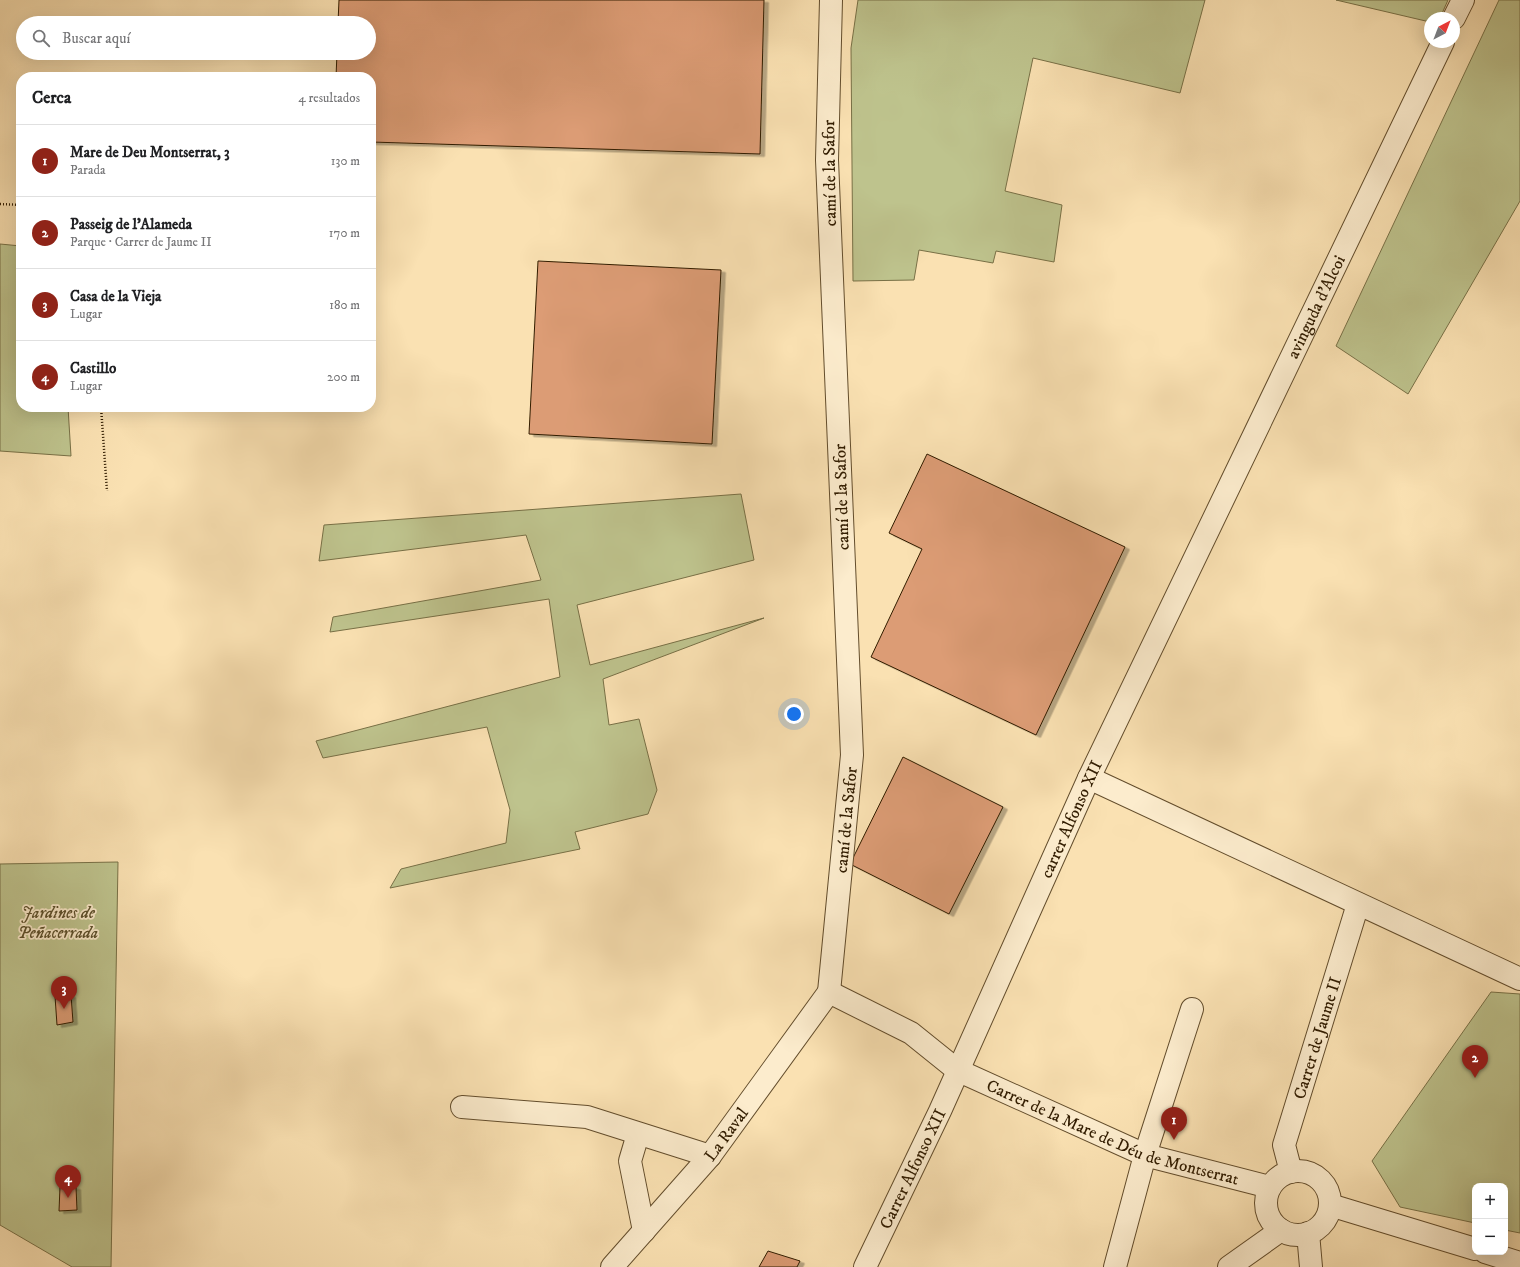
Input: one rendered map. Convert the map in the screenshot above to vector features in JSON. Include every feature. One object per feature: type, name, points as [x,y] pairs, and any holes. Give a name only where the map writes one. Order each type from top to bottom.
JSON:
[{"type":"street","name":"camí de la Safor","points":[[829,992],[852,755],[827,160],[831,0]]},
{"type":"street","points":[[1457,12],[1463,0]]},
{"type":"street","name":"avinguda d'Alcoi","points":[[1189,570],[1440,48]]},
{"type":"street","name":"carrer Alfonso XII","points":[[957,1070],[1089,778],[1189,570]]},
{"type":"street","points":[[1089,778],[1520,979]]},
{"type":"street","name":"Carrer de Jaume II","points":[[1291,1172],[1284,1145],[1358,904]]},
{"type":"street","points":[[829,992],[911,1033],[957,1070]]},
{"type":"street","name":"La Raval","points":[[617,1265],[644,1231],[710,1156],[829,992]]},
{"type":"street","points":[[1116,1267],[1145,1155],[1192,1009]]},
{"type":"street","name":"Carrer de la Mare de Déu de Montserrat","points":[[957,1070],[1145,1155],[1270,1187]]},
{"type":"street","name":"Carrer Alfonso XII","points":[[865,1267],[940,1110],[957,1070]]},
{"type":"street","points":[[462,1107],[587,1117],[710,1156]]},
{"type":"street","points":[[638,1134],[630,1161],[644,1231]]},
{"type":"street","points":[[1291,1172],[1308,1172],[1322,1181],[1330,1197],[1328,1214],[1323,1223],[1308,1233],[1290,1234],[1281,1230],[1269,1215],[1266,1206],[1270,1187],[1282,1175],[1291,1172]]},
{"type":"street","points":[[1330,1205],[1472,1248]]},
{"type":"street","points":[[1229,1267],[1281,1230]]},
{"type":"street","points":[[1308,1233],[1311,1267]]},
{"type":"street","points":[[1495,1255],[1520,1263]]},
{"type":"path","points":[[0,204],[16,205]]},
{"type":"path","points":[[101,412],[107,491]]},
{"type":"green space","points":[[858,0],[1205,0],[1180,93],[1033,58],[1005,191],[1062,205],[1054,262],[996,251],[993,263],[919,250],[914,280],[853,281],[851,48]]},
{"type":"green space","points":[[1336,0],[1448,0],[1443,12],[1424,12],[1424,21]]},
{"type":"green space","points":[[1499,0],[1520,0],[1520,201],[1408,394],[1336,346]]},
{"type":"green space","points":[[0,244],[16,246],[16,412],[68,412],[71,456],[0,451]]},
{"type":"green space","points":[[741,494],[754,560],[577,605],[590,665],[764,618],[603,679],[609,725],[639,719],[657,790],[648,814],[575,832],[580,849],[390,888],[401,869],[506,843],[510,810],[487,727],[323,758],[316,741],[560,677],[549,599],[330,632],[333,617],[541,580],[526,535],[319,561],[324,525]]},
{"type":"green space","name":"Jardines de Peñacerrada","points":[[118,862],[111,1267],[72,1267],[0,1225],[0,864]]},
{"type":"green space","points":[[1491,992],[1520,994],[1520,1233],[1508,1231],[1508,1183],[1472,1183],[1472,1222],[1400,1207],[1372,1161]]},
{"type":"building","points":[[339,0],[764,0],[760,154],[376,142],[376,72],[336,72],[337,60],[376,60],[376,16],[338,16]]},
{"type":"building","points":[[538,261],[721,270],[712,444],[529,434]]},
{"type":"building","points":[[927,454],[1125,547],[1036,735],[871,657],[922,549],[889,533]]},
{"type":"building","points":[[903,757],[1003,807],[949,914],[850,864]]},
{"type":"building","points":[[71,995],[73,1022],[57,1025],[55,996]]},
{"type":"building","points":[[60,1187],[76,1187],[77,1210],[59,1211]]},
{"type":"building","points":[[768,1251],[800,1261],[797,1267],[759,1267]]},
{"type":"place","name":"Casa de la Vieja","points":[[64,1009]]},
{"type":"place","name":"Passeig de l'Alameda","points":[[1475,1078]]},
{"type":"place","name":"Mare de Deu Montserrat, 3","points":[[1174,1140]]},
{"type":"place","name":"Castillo","points":[[68,1198]]}]
